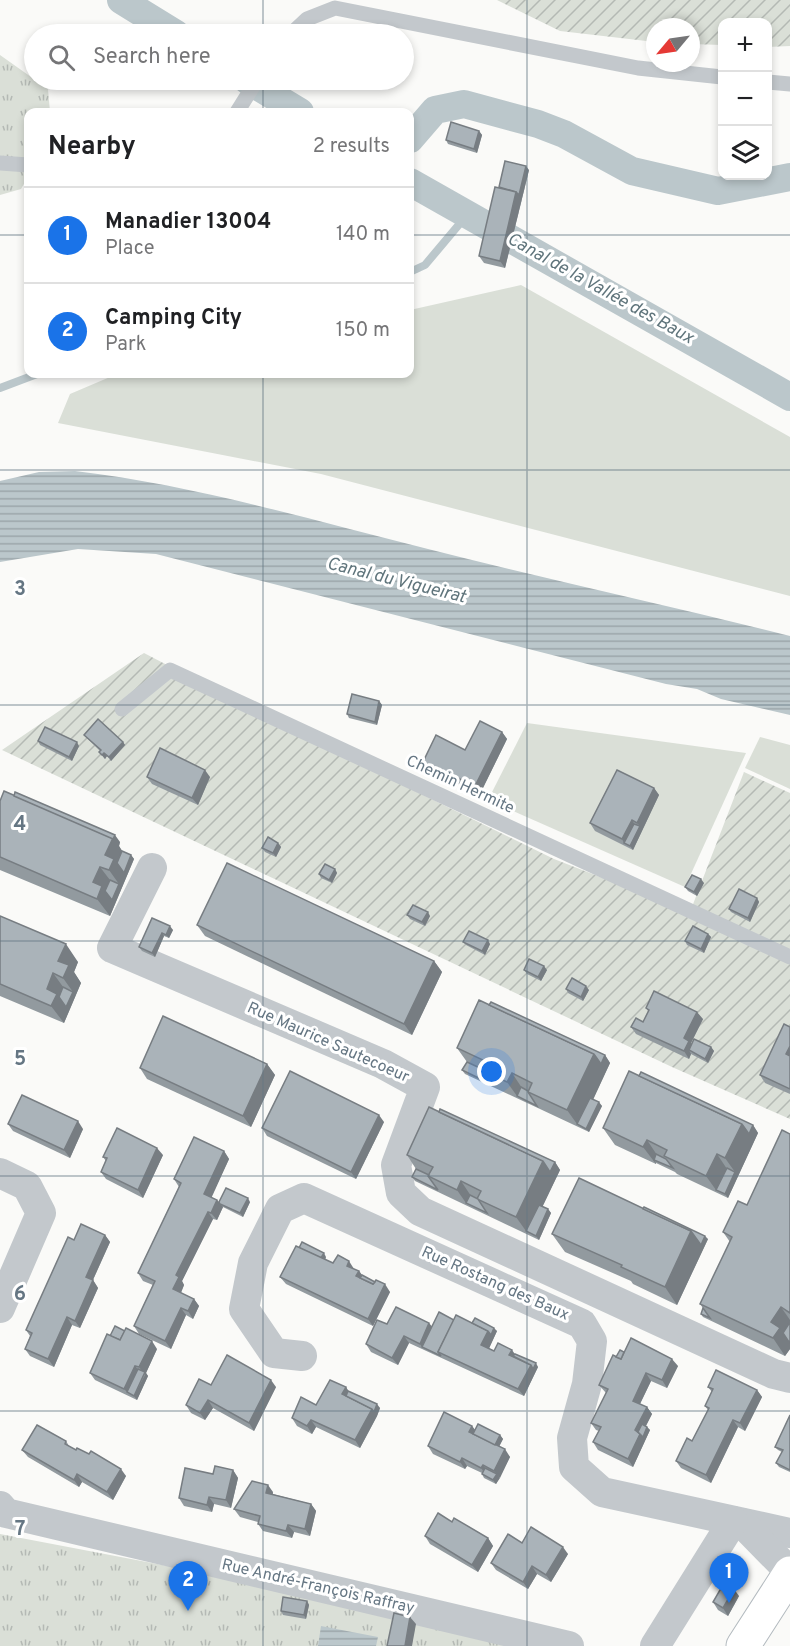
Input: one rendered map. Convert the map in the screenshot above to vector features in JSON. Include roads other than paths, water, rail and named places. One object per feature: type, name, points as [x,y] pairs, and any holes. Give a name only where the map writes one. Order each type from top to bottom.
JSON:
[{"type":"main road","points":[[743,1646],[790,1573]]},
{"type":"street","name":"Rue Maurice Sautecoeur","points":[[152,868],[112,948],[382,1064],[425,1087],[396,1165],[401,1193],[420,1211],[774,1374],[790,1378]]},
{"type":"street","points":[[0,1173],[27,1186],[41,1213],[0,1308]]},
{"type":"street","name":"Rue Rostang des Baux","points":[[302,1356],[274,1353],[244,1309],[253,1263],[280,1209],[304,1198],[582,1324],[592,1341],[587,1384],[572,1438],[574,1467],[602,1492],[790,1533]]},
{"type":"street","name":"Rue André-François Raffray","points":[[0,1506],[6,1513],[569,1646]]},
{"type":"street","points":[[655,1646],[737,1522],[790,1573]]},
{"type":"lane","points":[[302,24],[307,19],[335,8],[366,7],[639,69],[718,77]]},
{"type":"lane","points":[[772,82],[790,84]]},
{"type":"lane","points":[[240,108],[251,90]]},
{"type":"lane","points":[[0,163],[24,165]]},
{"type":"lane","name":"Chemin Hermite","points":[[122,709],[170,670],[790,957]]},
{"type":"water","name":"Canal du Vigueirat","points":[[75,471],[209,494],[790,636],[790,715],[721,699],[697,689],[666,684],[156,554],[78,549],[0,562],[0,481],[39,472]]},
{"type":"water","points":[[321,1626],[378,1637],[376,1646],[318,1646]]},
{"type":"waterway","name":"Canal de la Vallée des Baux","points":[[121,0],[160,24]]},
{"type":"waterway","name":"Canal de la Vallée des Baux","points":[[264,90],[293,108]]},
{"type":"waterway","points":[[414,134],[435,110],[464,104],[538,124],[564,134],[632,171],[718,191],[790,177]]},
{"type":"waterway","name":"Canal de la Vallée des Baux","points":[[414,184],[790,397]]},
{"type":"waterway","points":[[414,270],[425,265],[467,215]]},
{"type":"waterway","points":[[0,388],[26,378]]},
{"type":"place","name":"Manadier 13004","points":[[729,1603]]},
{"type":"place","name":"Camping City","points":[[188,1611]]}]
